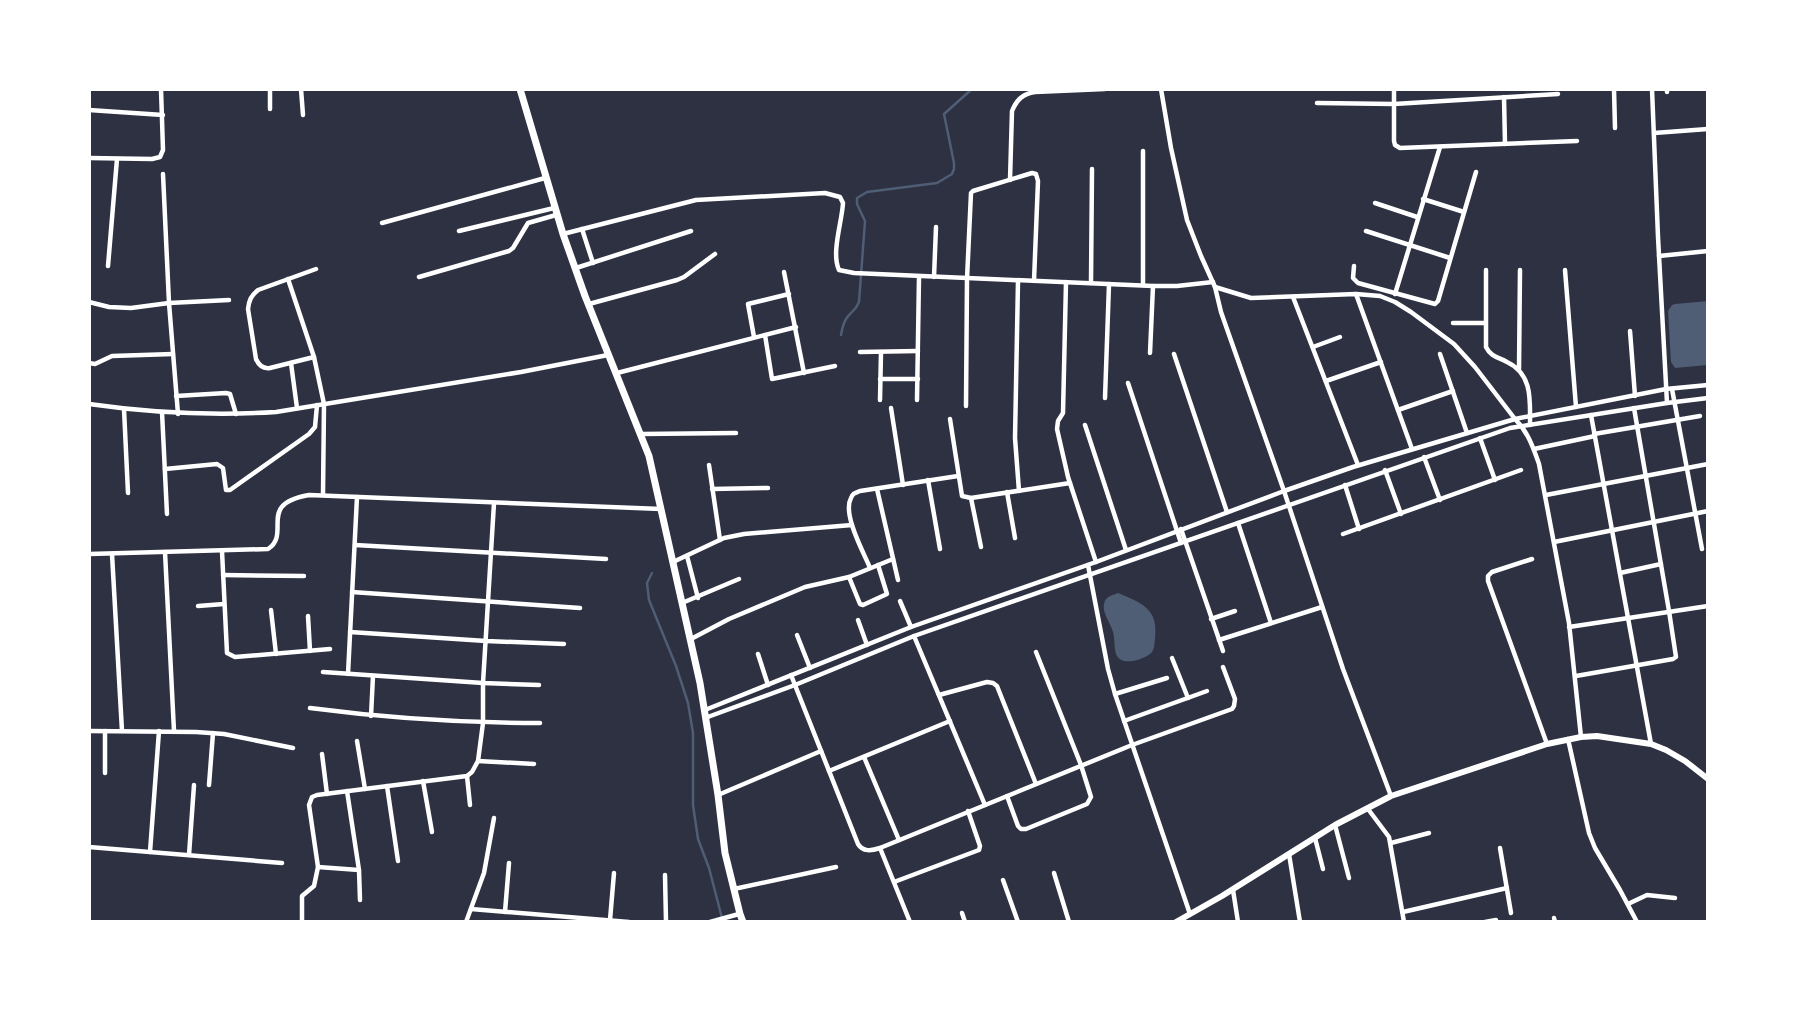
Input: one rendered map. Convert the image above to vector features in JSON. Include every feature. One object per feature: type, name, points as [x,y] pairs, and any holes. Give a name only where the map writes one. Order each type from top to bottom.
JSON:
[{"type":"main road","points":[[520,89],[555,211],[575,269],[649,456],[690,639],[705,714],[725,853],[742,918]]},
{"type":"street","points":[[89,158],[160,157],[163,150],[161,89]]},
{"type":"street","points":[[270,89],[270,108]]},
{"type":"street","points":[[301,89],[303,115]]},
{"type":"street","points":[[1010,180],[1012,111],[1020,97],[1035,92],[1105,89]]},
{"type":"street","points":[[1161,89],[1187,220],[1214,285],[1343,669],[1391,796]]},
{"type":"street","points":[[1394,89],[1395,145],[1400,148],[1577,141]]},
{"type":"street","points":[[1614,89],[1615,128]]},
{"type":"street","points":[[1652,89],[1659,256],[1670,389],[1675,402],[1702,549]]},
{"type":"street","points":[[1317,103],[1394,104],[1504,97],[1538,92],[1558,94]]},
{"type":"street","points":[[1504,97],[1505,144]]},
{"type":"street","points":[[89,110],[163,115]]},
{"type":"street","points":[[1654,133],[1708,129]]},
{"type":"street","points":[[1395,294],[1440,147]]},
{"type":"street","points":[[1143,151],[1143,285]]},
{"type":"street","points":[[108,266],[117,159]]},
{"type":"street","points":[[1091,283],[1092,169]]},
{"type":"street","points":[[1354,266],[1354,281],[1358,283],[1435,304],[1476,172]]},
{"type":"street","points":[[966,406],[967,279],[973,191],[1032,173],[1038,176],[1034,281]]},
{"type":"street","points":[[163,174],[178,414]]},
{"type":"street","points":[[382,223],[545,178]]},
{"type":"street","points":[[563,234],[696,200],[825,192],[840,197],[843,204],[836,264],[839,270],[854,273],[1153,286],[1214,285],[1251,298],[1356,294],[1380,296],[1395,302],[1454,344],[1522,426],[1531,441],[1546,495],[1569,627],[1581,737]]},
{"type":"street","points":[[1423,199],[1464,212]]},
{"type":"street","points":[[1375,203],[1418,217]]},
{"type":"street","points":[[459,231],[555,211]]},
{"type":"street","points":[[419,277],[509,251],[528,222],[555,211]]},
{"type":"street","points":[[934,277],[936,227]]},
{"type":"street","points":[[582,229],[593,263]]},
{"type":"street","points":[[575,269],[691,231]]},
{"type":"street","points":[[1366,231],[1450,258]]},
{"type":"street","points":[[1659,256],[1708,251]]},
{"type":"street","points":[[588,304],[677,280],[715,254]]},
{"type":"street","points":[[314,357],[266,369],[258,365],[248,309],[251,296],[258,290],[316,269]]},
{"type":"street","points":[[1486,270],[1485,340],[1492,355],[1510,363],[1526,380],[1530,391],[1530,425]]},
{"type":"street","points":[[1519,370],[1520,270]]},
{"type":"street","points":[[1566,270],[1576,407]]},
{"type":"street","points":[[785,272],[804,373]]},
{"type":"street","points":[[917,400],[919,277]]},
{"type":"street","points":[[288,279],[314,357],[324,404],[323,495]]},
{"type":"street","points":[[1017,281],[1015,438],[1019,491]]},
{"type":"street","points":[[1066,282],[1063,413],[1057,429],[1070,483],[1096,562]]},
{"type":"street","points":[[1105,398],[1109,284]]},
{"type":"street","points":[[1150,353],[1153,286]]},
{"type":"street","points":[[754,337],[748,304],[789,294]]},
{"type":"street","points":[[1356,294],[1412,449]]},
{"type":"street","points":[[1293,297],[1358,465]]},
{"type":"street","points":[[89,302],[109,307],[131,308],[229,300]]},
{"type":"street","points":[[1453,323],[1485,323]]},
{"type":"street","points":[[617,373],[796,327]]},
{"type":"street","points":[[1630,331],[1635,396]]},
{"type":"street","points":[[765,335],[772,379],[835,366]]},
{"type":"street","points":[[1312,347],[1340,337]]},
{"type":"street","points":[[860,352],[918,351]]},
{"type":"street","points":[[880,400],[881,352]]},
{"type":"street","points":[[89,363],[95,364],[112,356],[173,354]]},
{"type":"street","points":[[1174,354],[1227,512]]},
{"type":"street","points":[[1440,354],[1467,433]]},
{"type":"street","points":[[89,404],[178,414],[236,414],[324,404],[608,355]]},
{"type":"street","points":[[1326,381],[1381,362]]},
{"type":"street","points":[[291,363],[297,408]]},
{"type":"street","points":[[880,379],[918,379]]},
{"type":"street","points":[[1128,383],[1223,651]]},
{"type":"street","points":[[705,714],[768,685],[911,627],[1358,465],[1515,419],[1670,389],[1708,385]]},
{"type":"street","points":[[1667,403],[1670,389]]},
{"type":"street","points":[[1398,410],[1453,391]]},
{"type":"street","points":[[176,396],[230,394],[236,414]]},
{"type":"street","points":[[705,714],[795,685],[914,636],[1510,428],[1708,398]]},
{"type":"street","points":[[164,469],[217,464],[222,468],[226,490],[230,490],[309,434],[315,427],[317,405]]},
{"type":"street","points":[[891,408],[903,485]]},
{"type":"street","points":[[1576,676],[1675,659],[1634,408]]},
{"type":"street","points":[[124,409],[128,493]]},
{"type":"street","points":[[162,412],[167,514]]},
{"type":"street","points":[[1591,415],[1651,744]]},
{"type":"street","points":[[1534,449],[1700,416]]},
{"type":"street","points":[[950,419],[962,496],[971,498],[1070,483]]},
{"type":"street","points":[[1085,425],[1126,550]]},
{"type":"street","points":[[640,434],[736,433]]},
{"type":"street","points":[[1480,438],[1495,480]]},
{"type":"street","points":[[1424,457],[1440,500]]},
{"type":"street","points":[[1546,495],[1708,464]]},
{"type":"street","points":[[709,465],[720,540]]},
{"type":"street","points":[[1385,470],[1401,514]]},
{"type":"street","points":[[1343,534],[1521,470]]},
{"type":"street","points":[[870,568],[852,525],[849,508],[853,494],[958,476]]},
{"type":"street","points":[[928,480],[940,549]]},
{"type":"street","points":[[1345,485],[1359,529]]},
{"type":"street","points":[[712,489],[768,488]]},
{"type":"street","points":[[877,489],[898,580]]},
{"type":"street","points":[[1007,492],[1015,538]]},
{"type":"street","points":[[89,554],[268,549],[274,546],[278,515],[282,506],[288,499],[309,495],[661,509]]},
{"type":"street","points":[[348,674],[357,497]]},
{"type":"street","points":[[971,498],[981,547]]},
{"type":"street","points":[[302,922],[302,896],[314,886],[318,867],[310,801],[312,797],[467,776],[478,761],[483,723],[494,502]]},
{"type":"street","points":[[1554,542],[1708,511]]},
{"type":"street","points":[[1237,523],[1270,623]]},
{"type":"street","points":[[672,563],[720,540],[744,534],[852,525]]},
{"type":"street","points":[[355,545],[606,559]]},
{"type":"street","points":[[222,551],[226,653],[235,657],[330,649]]},
{"type":"street","points":[[165,552],[174,731]]},
{"type":"street","points":[[112,554],[122,731]]},
{"type":"street","points":[[687,556],[698,598]]},
{"type":"street","points":[[690,639],[729,619],[805,587],[849,577],[893,559]]},
{"type":"street","points":[[1532,559],[1492,572],[1488,576],[1488,582],[1547,744]]},
{"type":"street","points":[[1620,573],[1661,564]]},
{"type":"street","points":[[849,577],[863,606],[887,594],[878,565]]},
{"type":"street","points":[[1088,565],[1115,694],[1190,914]]},
{"type":"street","points":[[223,575],[304,576]]},
{"type":"street","points":[[682,603],[740,579]]},
{"type":"street","points":[[352,592],[580,608]]},
{"type":"street","points":[[900,601],[911,627]]},
{"type":"street","points":[[198,606],[224,604]]},
{"type":"street","points":[[1569,627],[1708,606]]},
{"type":"street","points":[[1219,640],[1322,607]]},
{"type":"street","points":[[271,610],[276,654]]},
{"type":"street","points":[[1211,618],[1235,611]]},
{"type":"street","points":[[308,616],[310,650]]},
{"type":"street","points":[[858,620],[867,645]]},
{"type":"street","points":[[350,632],[564,644]]},
{"type":"street","points":[[797,635],[810,668]]},
{"type":"street","points":[[914,636],[985,805]]},
{"type":"street","points":[[1007,796],[1021,829],[1063,814],[1090,801],[1091,797],[1036,652]]},
{"type":"street","points":[[758,654],[768,685]]},
{"type":"street","points":[[1172,658],[1188,698]]},
{"type":"street","points":[[791,676],[861,849],[867,851],[1132,745],[1232,709],[1234,699],[1223,667]]},
{"type":"street","points":[[323,672],[539,685]]},
{"type":"street","points":[[371,716],[373,676]]},
{"type":"street","points":[[1115,694],[1167,678]]},
{"type":"street","points":[[939,695],[987,682],[997,686],[1036,783]]},
{"type":"street","points":[[1124,721],[1207,691]]},
{"type":"street","points":[[310,708],[371,716],[483,723],[540,723]]},
{"type":"street","points":[[829,771],[950,721]]},
{"type":"street","points":[[89,731],[213,733],[293,748]]},
{"type":"street","points":[[105,731],[105,773]]},
{"type":"street","points":[[150,852],[159,731]]},
{"type":"street","points":[[209,785],[213,733]]},
{"type":"street","points":[[1181,921],[1335,825],[1391,796],[1547,744],[1597,736],[1651,744],[1685,761],[1706,778]]},
{"type":"street","points":[[1568,739],[1589,833],[1637,922]]},
{"type":"street","points":[[357,741],[365,789]]},
{"type":"street","points":[[718,795],[821,751]]},
{"type":"street","points":[[322,754],[327,794]]},
{"type":"street","points":[[864,757],[899,840]]},
{"type":"street","points":[[478,761],[534,764]]},
{"type":"street","points":[[467,776],[470,805]]},
{"type":"street","points":[[423,781],[432,832]]},
{"type":"street","points":[[189,855],[194,785]]},
{"type":"street","points":[[387,786],[398,861]]},
{"type":"street","points":[[347,791],[359,870],[360,900]]},
{"type":"street","points":[[1368,809],[1387,832],[1391,843],[1404,922]]},
{"type":"street","points":[[894,882],[979,850],[968,811]]},
{"type":"street","points":[[466,922],[487,860],[494,818]]},
{"type":"street","points":[[1335,825],[1349,878]]},
{"type":"street","points":[[1391,843],[1429,832]]},
{"type":"street","points":[[1315,838],[1323,869]]},
{"type":"street","points":[[89,847],[282,863]]},
{"type":"street","points":[[880,848],[911,922]]},
{"type":"street","points":[[1500,848],[1511,913]]},
{"type":"street","points":[[1289,854],[1300,922]]},
{"type":"street","points":[[505,912],[509,863]]},
{"type":"street","points":[[318,867],[359,870]]},
{"type":"street","points":[[733,889],[836,867]]},
{"type":"street","points":[[610,920],[614,873]]},
{"type":"street","points":[[1054,873],[1069,922]]},
{"type":"street","points":[[665,875],[666,922]]},
{"type":"street","points":[[1003,880],[1018,922]]},
{"type":"street","points":[[1403,912],[1507,888]]},
{"type":"street","points":[[1233,890],[1238,922]]},
{"type":"street","points":[[1628,904],[1647,895],[1675,898]]},
{"type":"street","points":[[471,909],[629,922]]},
{"type":"street","points":[[962,913],[965,922]]},
{"type":"street","points":[[710,922],[727,917],[742,918]]},
{"type":"street","points":[[1485,922],[1496,920]]},
{"type":"water","points":[[1708,301],[1708,365],[1675,368],[1671,362],[1668,311],[1675,304]]},
{"type":"water","points":[[1118,593],[1147,608],[1154,620],[1156,629],[1153,651],[1137,660],[1122,660],[1116,654],[1113,632],[1104,605],[1107,598]]},
{"type":"waterway","points":[[841,335],[845,321],[859,302],[865,221],[857,198],[867,192],[937,183],[952,174],[954,163],[944,114],[972,89]]},
{"type":"waterway","points":[[652,573],[647,583],[649,600],[688,703],[693,733],[693,805],[698,839],[709,868],[723,922]]}]
